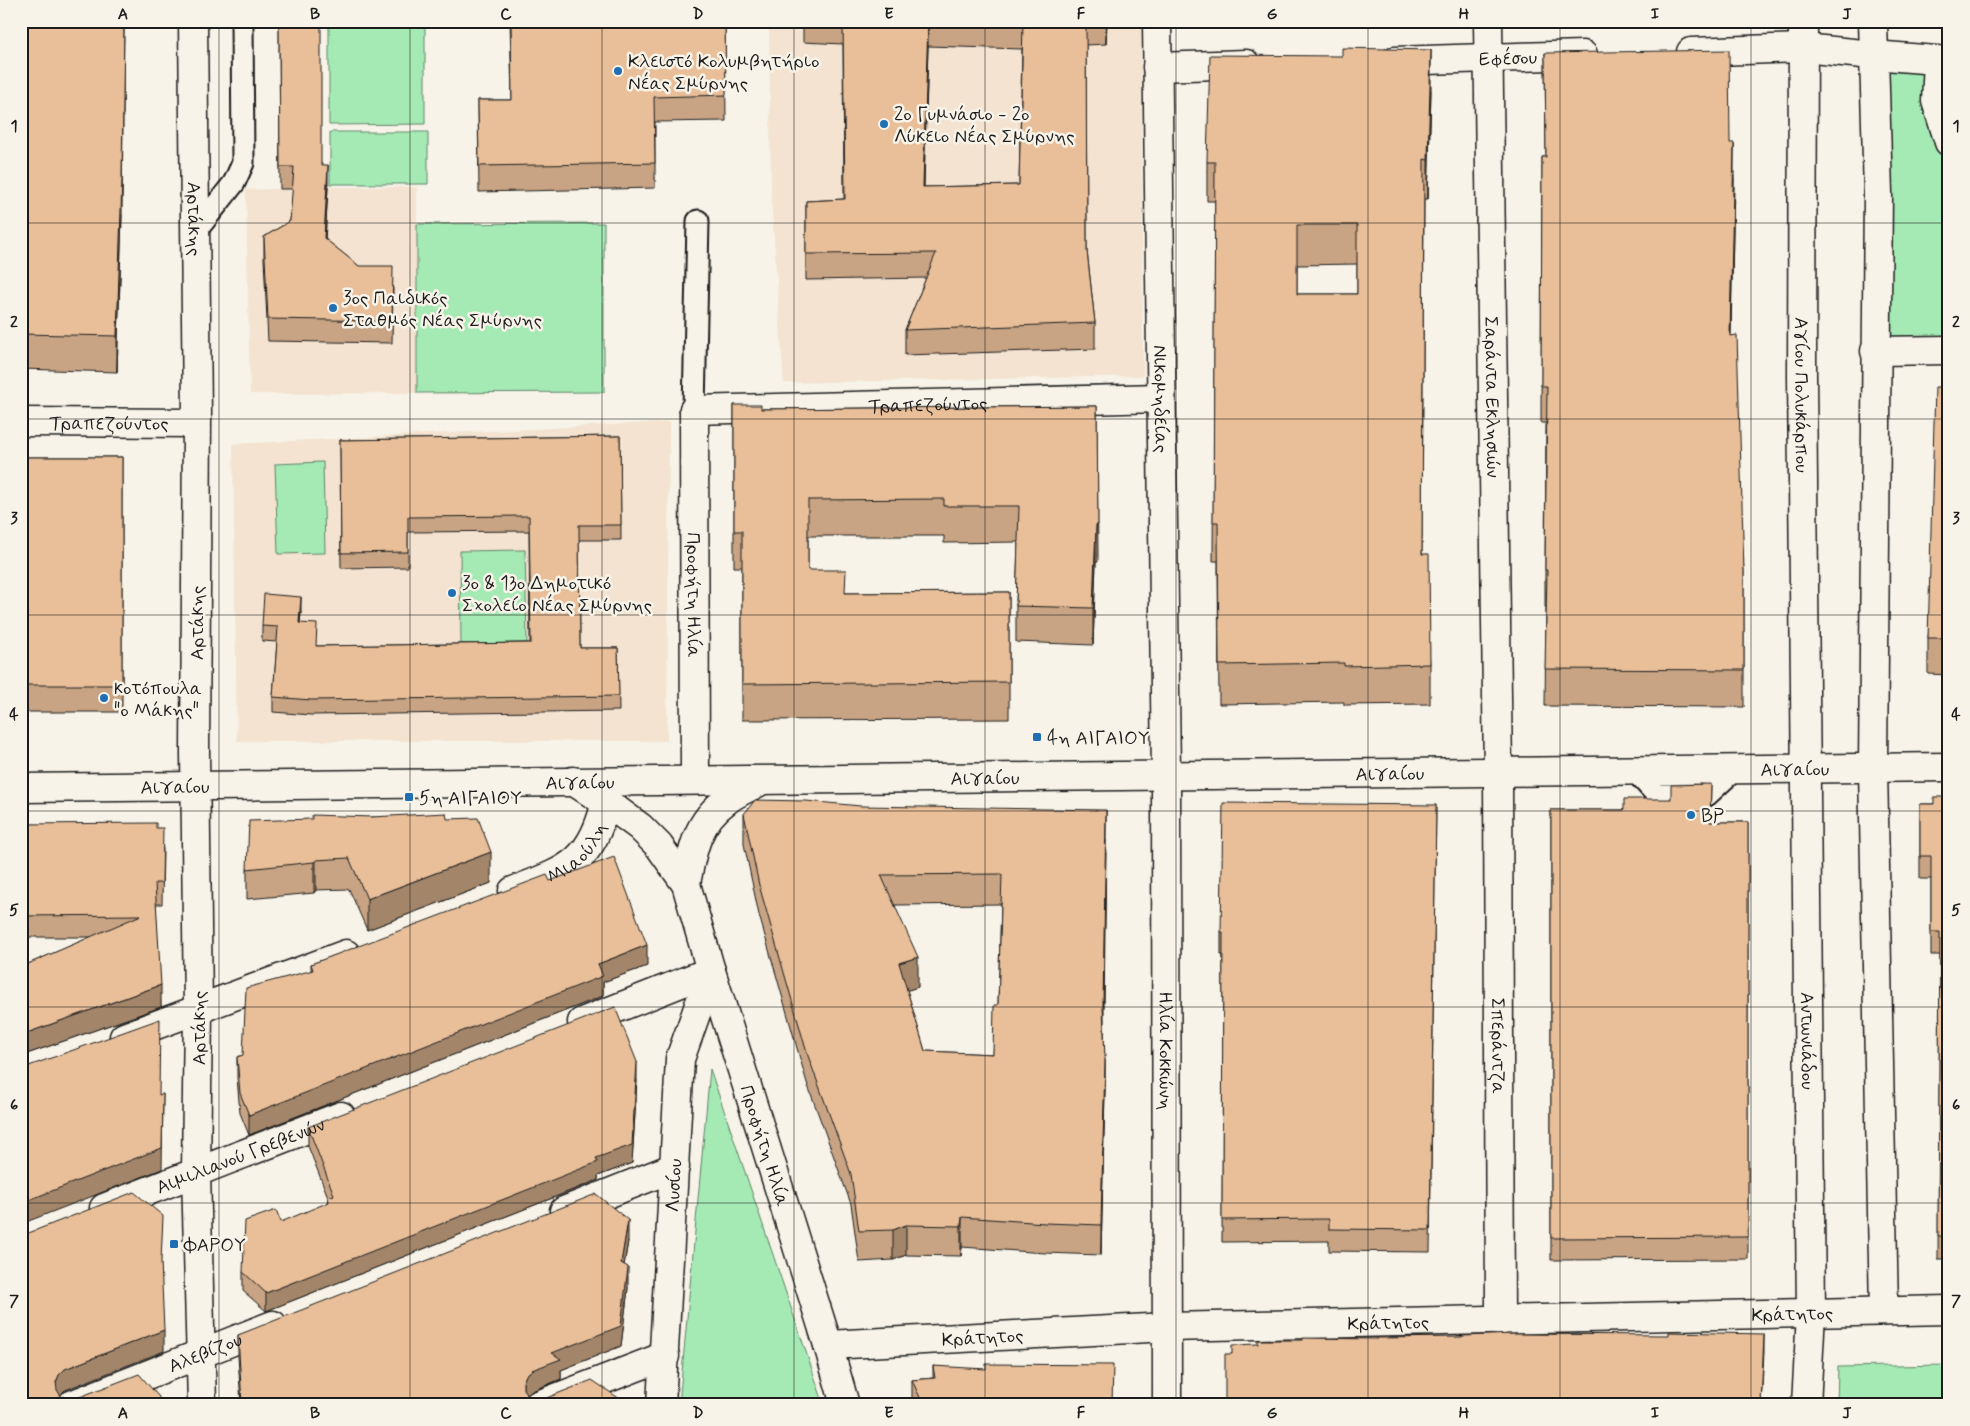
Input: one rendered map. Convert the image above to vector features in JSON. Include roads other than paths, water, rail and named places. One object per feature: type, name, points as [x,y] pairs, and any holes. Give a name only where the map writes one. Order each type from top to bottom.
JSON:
[{"type":"street","name":"Αρτάκης","points":[[193,21],[198,1010],[196,1173],[202,1405]]},
{"type":"street","name":"Νικομηδείας","points":[[1157,21],[1166,775]]},
{"type":"street","name":"Σαράντα Εκλησιών","points":[[1488,21],[1498,772]]},
{"type":"street","points":[[1873,21],[1878,193],[1875,351],[1873,768],[1884,1311]]},
{"type":"street","points":[[1665,53],[1803,34],[1873,56],[1943,61],[1936,101],[1949,142]]},
{"type":"street","name":"Αγίου Πολυκάρπου","points":[[1803,34],[1802,376],[1805,768]]},
{"type":"street","name":"Εφέσου","points":[[1372,62],[1606,55]]},
{"type":"street","points":[[1157,66],[1274,64]]},
{"type":"street","points":[[1875,351],[1949,350]]},
{"type":"street","name":"Τραπεζούντος","points":[[694,410],[1161,398]]},
{"type":"street","name":"Προφήτη Ηλία","points":[[694,410],[695,780]]},
{"type":"street","name":"Τραπεζούντος","points":[[21,422],[196,423]]},
{"type":"street","name":"Αιγαίου","points":[[21,788],[1949,767]]},
{"type":"street","name":"Αντωνιάδου","points":[[1805,768],[1811,1313],[1806,1405]]},
{"type":"street","name":"Σπεράντζα","points":[[1498,772],[1500,1320]]},
{"type":"street","name":"Ηλία Κοκκώνη","points":[[1166,775],[1167,1405]]},
{"type":"street","name":"Προφήτη Ηλία","points":[[686,884],[693,848],[706,819],[727,800],[764,780]]},
{"type":"street","name":"Προφήτη Ηλία","points":[[573,781],[640,827],[659,846],[686,884],[711,971],[828,1345],[844,1405]]},
{"type":"street","name":"Μιαούλη","points":[[488,900],[554,876],[580,859],[596,834],[606,802]]},
{"type":"street","points":[[105,1044],[367,947]]},
{"type":"street","points":[[555,1032],[711,971]]},
{"type":"street","name":"Λυσίου","points":[[661,1405],[680,1059],[711,971]]},
{"type":"street","name":"Αιμιλιανού Γρεβενών","points":[[86,1216],[362,1108]]},
{"type":"street","points":[[544,1218],[674,1167]]},
{"type":"street","name":"Κράτητος","points":[[828,1345],[1168,1328],[1949,1310]]},
{"type":"street","name":"Αλεβίζου","points":[[71,1405],[294,1317]]},
{"type":"street","points":[[538,1405],[665,1356]]},
{"type":"lane","points":[[195,232],[234,183],[243,163],[242,21]]},
{"type":"lane","points":[[694,410],[698,221]]},
{"type":"place","name":"Κλειστό Κολυμβητήριο Νέας Σμύρνης","points":[[618,71]]},
{"type":"place","name":"2ο Γυμνάσιο - 2ο Λύκειο Νέας Σμύρνης","points":[[884,124]]},
{"type":"place","name":"3ος Παιδικός Σταθμός Νέας Σμύρνης","points":[[333,308]]},
{"type":"place","name":"3ο & 13ο Δημοτικό Σχολείο Νέας Σμύρνης","points":[[452,593]]},
{"type":"place","name":"κοτόπουλα \"ο Μάκης\"","points":[[104,698]]},
{"type":"place","name":"4η ΑΙΓΑΙΟΥ","points":[[1037,737]]},
{"type":"place","name":"5η ΑΙΓΑΙΟΥ","points":[[409,797]]},
{"type":"place","name":"BP","points":[[1691,815]]},
{"type":"place","name":"ΦΑΡΟΥ","points":[[174,1244]]}]
